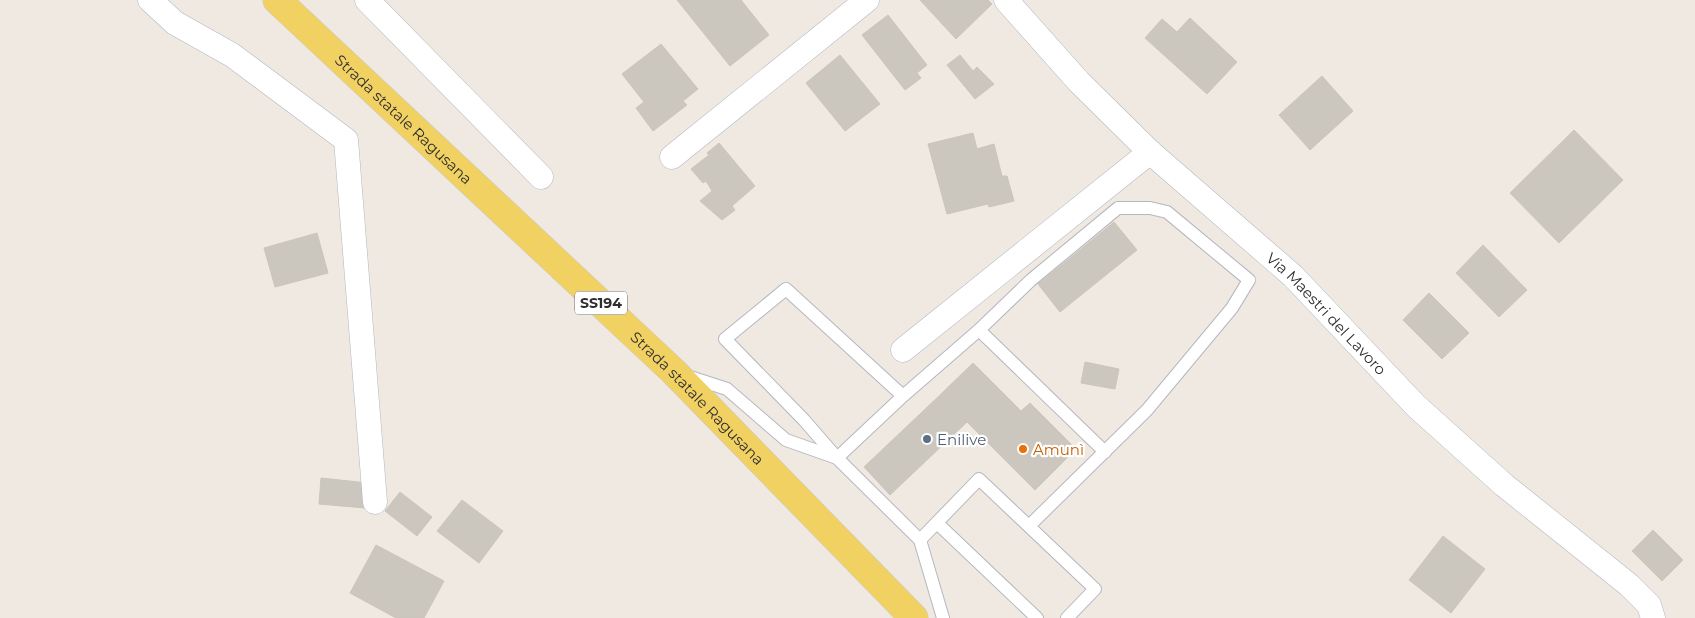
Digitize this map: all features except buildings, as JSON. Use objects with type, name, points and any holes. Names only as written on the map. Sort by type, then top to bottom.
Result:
[{"type":"main road","name":"Strada statale Ragusana","points":[[277,0],[674,372],[914,618]]},
{"type":"street","points":[[150,0],[175,23],[232,55],[346,140],[375,502]]},
{"type":"street","points":[[367,0],[542,177]]},
{"type":"street","points":[[672,158],[867,0]]},
{"type":"street","name":"Via Maestri del Lavoro","points":[[1006,0],[1079,82],[1150,152],[1293,276],[1416,406],[1504,485],[1629,585],[1649,605],[1653,618]]},
{"type":"street","points":[[903,350],[1150,152]]},
{"type":"lane","points":[[837,458],[903,396],[979,330],[1030,280],[1118,208],[1150,208],[1166,212],[1249,280],[1232,308],[1147,410],[1029,526]]},
{"type":"lane","points":[[903,396],[786,289],[725,339],[804,420],[837,458],[920,540],[943,618]]},
{"type":"lane","points":[[979,330],[1105,452]]},
{"type":"lane","points":[[674,372],[727,389],[786,440],[837,458]]},
{"type":"lane","points":[[920,540],[979,479],[1095,589],[1067,618]]},
{"type":"lane","points":[[937,523],[1037,618]]},
{"type":"place","name":"Enilive","points":[[927,439]]},
{"type":"place","name":"Amunì","points":[[1023,449]]}]
